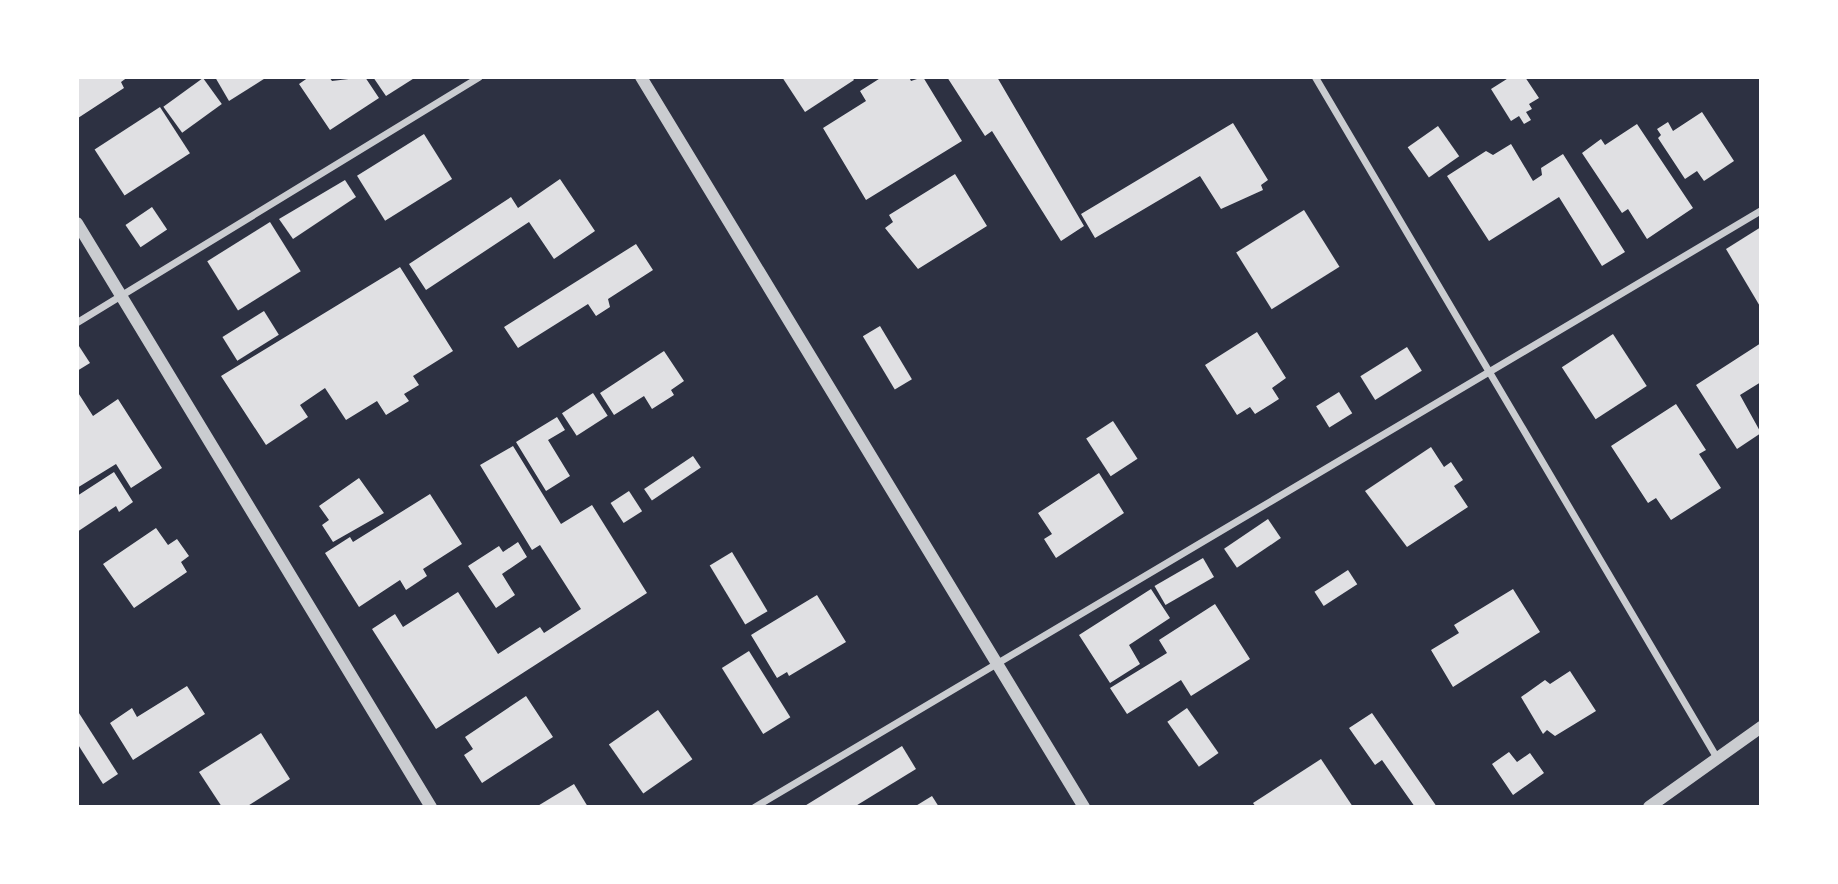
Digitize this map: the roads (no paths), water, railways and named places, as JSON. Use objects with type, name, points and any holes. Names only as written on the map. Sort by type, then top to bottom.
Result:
[{"type":"street","points":[[77,322],[478,77]]},
{"type":"street","points":[[641,77],[1084,807]]},
{"type":"street","points":[[1315,77],[1492,371],[1717,758]]},
{"type":"street","points":[[754,807],[1761,210]]},
{"type":"street","points":[[77,223],[431,807]]},
{"type":"street","points":[[1649,807],[1761,727]]}]
